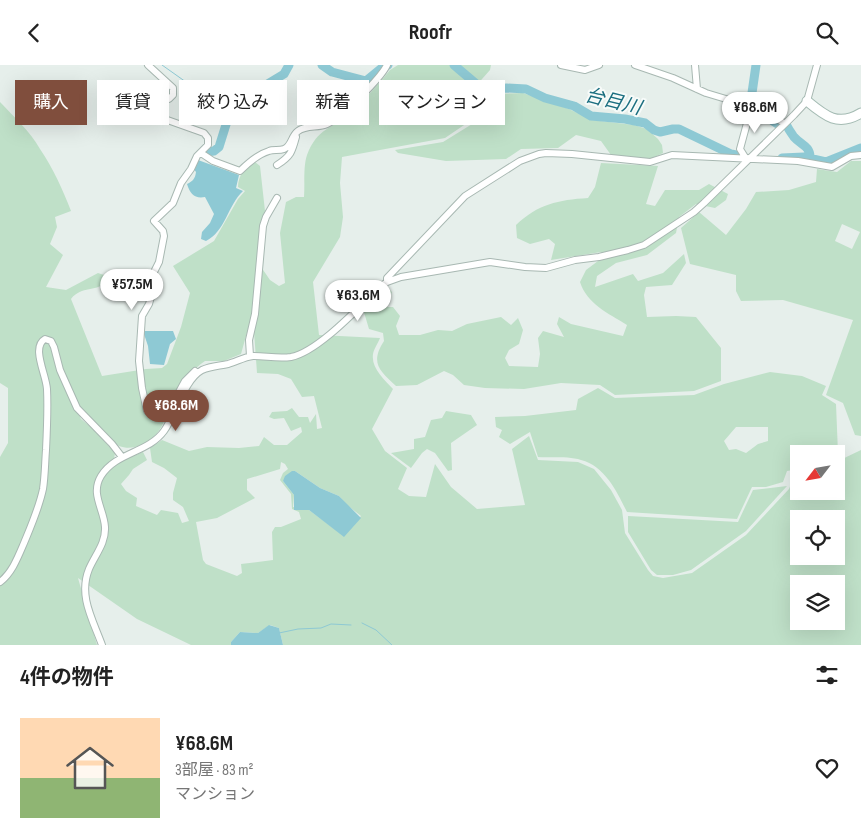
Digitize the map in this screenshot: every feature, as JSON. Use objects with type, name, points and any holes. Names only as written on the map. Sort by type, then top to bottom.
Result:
[{"type":"street","points":[[148,65],[173,88],[173,95],[169,99],[155,100],[154,111],[159,117],[207,135],[208,145],[197,156],[181,183],[173,203],[154,221],[163,231],[164,236],[159,262],[152,276],[151,297],[142,316],[139,361],[145,409],[150,413],[155,413],[168,407],[191,373],[197,369],[202,370]]},
{"type":"street","points":[[561,65],[585,70],[598,65]]},
{"type":"street","points":[[635,65],[673,78],[697,89],[746,105],[753,112],[769,113],[785,124]]},
{"type":"street","points":[[695,65],[697,89]]},
{"type":"street","points":[[102,645],[84,591],[89,569],[103,543],[105,535],[105,527],[97,497],[97,485],[105,471],[122,457],[146,447],[158,438],[166,429],[194,376],[211,366],[227,364],[250,356],[280,357],[299,354],[326,337],[387,282],[490,262],[546,268],[575,259],[599,257],[636,248],[694,212],[785,124],[807,101],[817,65]]},
{"type":"street","points":[[201,153],[213,161],[240,171],[248,163],[269,150],[286,148],[290,145],[296,132],[309,127],[327,124],[341,115],[366,92],[387,66]]},
{"type":"street","points":[[807,101],[820,112],[837,120],[853,118],[861,113]]},
{"type":"street","points":[[749,160],[740,149],[753,112]]},
{"type":"street","points":[[277,165],[288,158],[294,148],[298,134],[309,127]]},
{"type":"street","points":[[387,282],[387,278],[465,196],[520,161],[539,154],[572,154],[650,163],[672,155],[798,161],[832,167],[851,156],[861,155]]},
{"type":"street","points":[[250,356],[249,340],[255,314],[263,226],[277,198]]},
{"type":"street","points":[[0,582],[10,573],[19,556],[33,521],[43,488],[47,433],[47,389],[45,375],[38,354],[38,346],[41,341],[49,340],[54,347],[60,370],[80,412],[122,457]]},
{"type":"green space","points":[[398,65],[491,65],[490,70],[481,80],[382,80],[390,70]]},
{"type":"green space","points":[[379,83],[379,125],[464,125],[445,138],[342,157],[340,183],[343,217],[340,237],[313,282],[319,335],[380,338],[373,354],[374,364],[393,389],[372,429],[385,451],[407,468],[398,489],[409,496],[426,497],[435,464],[451,487],[477,509],[525,505],[512,449],[529,436],[538,460],[578,462],[594,469],[611,490],[622,510],[625,533],[648,570],[653,576],[663,578],[692,573],[746,535],[790,486],[790,500],[845,500],[845,458],[861,450],[861,645],[283,645],[279,628],[270,625],[258,633],[240,632],[231,642],[231,645],[191,645],[137,619],[78,578],[97,645],[0,645],[0,457],[8,443],[8,388],[0,383],[0,102],[15,117],[15,125],[23,125],[36,142],[53,171],[71,211],[55,217],[57,227],[50,244],[63,255],[46,287],[66,290],[98,273],[104,275],[107,281],[103,285],[80,292],[71,299],[102,376],[162,368],[167,364],[181,327],[190,293],[173,266],[214,241],[238,199],[245,191],[238,187],[241,175],[248,166],[255,162],[260,166],[265,211],[257,261],[270,280],[279,286],[285,283],[280,233],[286,202],[296,197],[304,197],[305,165],[311,146],[320,134],[334,125],[369,125],[369,94]],"holes":[[[253,311],[257,316],[254,332],[257,373],[278,374],[291,379],[302,397],[314,396],[322,428],[317,429],[316,414],[310,423],[308,417],[299,417],[292,408],[287,411],[272,412],[269,417],[274,419],[284,418],[291,431],[301,427],[302,432],[287,445],[274,445],[264,437],[259,446],[239,448],[207,447],[189,451],[162,440],[150,448],[152,462],[177,478],[173,500],[183,507],[189,521],[182,523],[178,513],[161,510],[157,515],[136,506],[137,498],[126,491],[121,484],[133,469],[147,460],[143,452],[105,468],[114,459],[115,453],[81,419],[75,405],[78,405],[119,446],[128,448],[141,445],[160,429],[179,387],[193,371],[205,361],[224,361],[241,354]],[[281,462],[288,469],[283,473],[280,480],[291,494],[292,509],[299,512],[301,519],[281,527],[275,527],[272,532],[273,560],[241,564],[242,573],[237,576],[206,564],[203,560],[196,522],[217,518],[255,498],[247,490],[247,479],[280,469]],[[295,471],[320,488],[339,496],[361,516],[344,536],[309,510],[293,507],[294,495],[283,481]]]},
{"type":"green space","points":[[523,93],[569,109],[592,120],[634,125],[647,129],[662,145],[663,153],[650,159],[611,155],[601,141],[576,135],[558,148],[521,149],[506,159],[446,161],[398,153],[395,150],[443,142],[471,125],[505,125],[505,94]]},
{"type":"green space","points":[[851,161],[861,161],[861,436],[855,435],[843,403],[826,395],[853,320],[783,300],[741,301],[736,291],[736,275],[690,264],[681,228],[699,212],[726,235],[746,209],[756,192],[789,190],[816,182],[817,169],[837,172]],"holes":[[[842,224],[860,232],[852,249],[835,241]]]},
{"type":"green space","points":[[601,163],[658,166],[646,204],[655,206],[665,190],[699,190],[709,184],[728,194],[726,200],[715,208],[696,204],[679,217],[676,233],[647,255],[616,263],[597,276],[595,287],[633,274],[638,281],[663,273],[684,254],[686,263],[672,285],[646,287],[644,295],[647,317],[696,317],[721,348],[721,381],[694,391],[615,395],[600,385],[561,383],[524,389],[485,388],[464,385],[453,375],[444,371],[417,385],[396,386],[378,366],[378,355],[384,341],[383,333],[369,329],[363,309],[387,287],[392,292],[386,307],[393,307],[400,316],[396,326],[399,335],[420,335],[438,330],[452,331],[467,324],[501,317],[511,325],[518,318],[523,330],[519,344],[509,350],[505,358],[509,366],[538,367],[540,354],[538,338],[543,331],[564,337],[557,324],[559,317],[571,324],[623,336],[627,325],[593,302],[583,290],[580,282],[586,270],[598,261],[601,252],[551,260],[555,244],[549,239],[530,244],[517,238],[516,225],[532,212],[549,204],[588,198],[595,187]]},
{"type":"green space","points":[[770,372],[802,376],[826,386],[822,395],[836,404],[838,445],[790,445],[790,470],[787,471],[783,482],[766,487],[752,487],[737,519],[627,512],[609,481],[597,468],[576,459],[538,457],[530,432],[510,444],[499,437],[502,430],[496,427],[495,417],[525,416],[576,410],[578,399],[598,388],[615,398],[694,395],[724,384]],"holes":[[[736,427],[768,427],[768,441],[758,444],[746,453],[736,449],[729,450],[724,441]]]},
{"type":"green space","points":[[446,411],[471,415],[477,425],[451,443],[452,470],[448,471],[435,453],[427,449],[411,468],[391,453],[414,449],[414,439],[425,437],[431,420],[442,418]]},
{"type":"green space","points":[[787,486],[746,531],[691,570],[673,575],[657,575],[651,570],[628,532],[628,516],[738,522],[753,490]]},
{"type":"water","points":[[198,160],[239,175],[236,188],[243,191],[218,231],[206,241],[201,239],[202,232],[210,223],[214,214],[205,197],[193,195],[187,184],[194,178],[196,172],[193,168]]},
{"type":"water","points":[[143,331],[173,331],[176,339],[170,344],[164,365],[150,364],[148,346]]},
{"type":"water","points":[[295,471],[320,488],[339,496],[361,518],[344,537],[309,510],[294,510],[294,495],[283,481],[285,476]]},
{"type":"water","points":[[269,625],[279,628],[283,645],[231,645],[231,642],[240,632],[258,633]]},
{"type":"waterway","points":[[162,65],[183,80]]},
{"type":"waterway","name":"台目川","points":[[206,152],[214,151],[219,147],[229,115],[256,91],[284,74],[289,65]]},
{"type":"waterway","name":"台目川","points":[[322,65],[332,72],[366,81],[388,65]]},
{"type":"waterway","name":"台目川","points":[[454,65],[481,88],[498,90],[506,88],[526,89],[545,98],[574,106],[591,116],[645,123],[660,132],[679,129],[731,154],[741,156]]},
{"type":"waterway","points":[[756,65],[752,93],[756,114],[770,119],[779,125]]},
{"type":"waterway","points":[[787,126],[794,137],[807,148],[810,157]]},
{"type":"waterway","name":"台目川","points":[[782,158],[804,157],[826,162],[861,148]]},
{"type":"waterway","points":[[362,623],[376,630],[392,645]]},
{"type":"waterway","points":[[279,633],[298,629],[321,628],[331,624],[351,625]]}]
